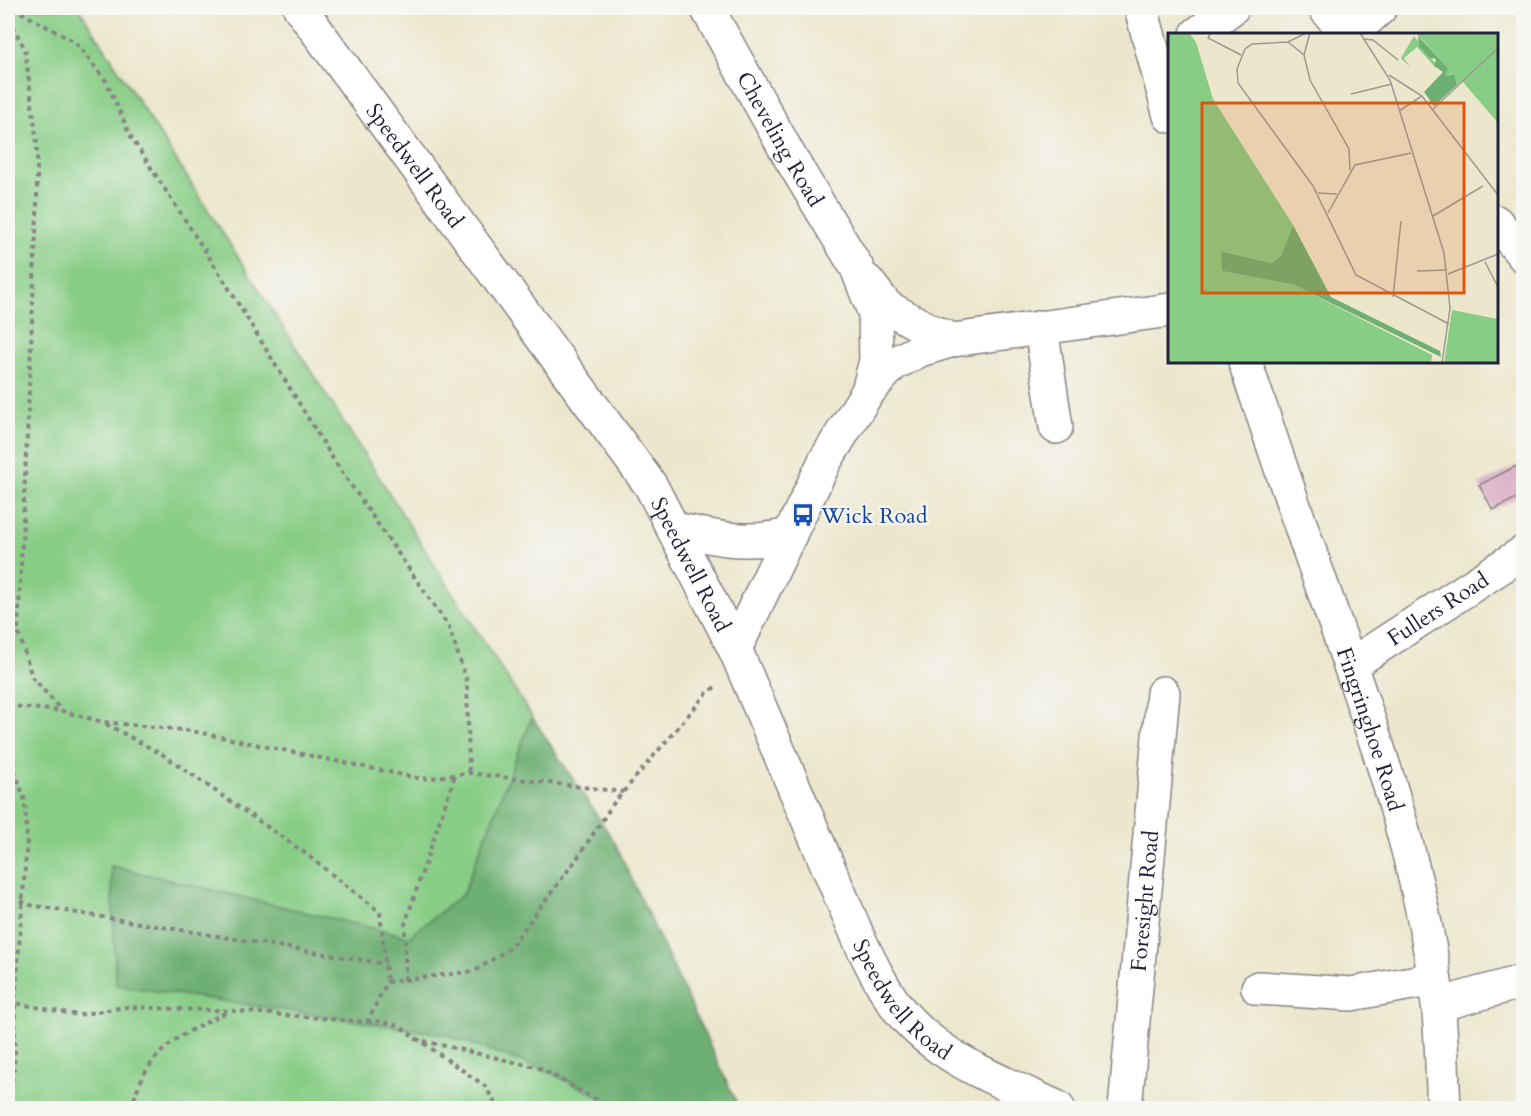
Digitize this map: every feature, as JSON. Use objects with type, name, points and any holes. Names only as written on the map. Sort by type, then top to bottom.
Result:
[{"type":"street","name":"Speedwell Road","points":[[300,8],[625,448],[675,528],[739,658],[859,939],[880,982],[900,1011],[928,1039],[958,1060],[1058,1108]]},
{"type":"street","name":"Cheveling Road","points":[[707,8],[791,159],[857,268],[887,307],[953,340]]},
{"type":"street","points":[[1141,8],[1161,46],[1168,100]]},
{"type":"street","points":[[1198,33],[1232,8]]},
{"type":"street","points":[[1325,8],[1348,33]]},
{"type":"street","points":[[1350,33],[1380,8]]},
{"type":"street","points":[[1498,223],[1524,256]]},
{"type":"street","name":"Cheveling Road","points":[[857,268],[875,314],[876,360],[867,393]]},
{"type":"street","points":[[739,658],[790,535],[825,461],[867,393],[892,365],[920,350],[953,340],[1168,310]]},
{"type":"street","points":[[1041,327],[1056,427]]},
{"type":"street","name":"Fingringhoe Road","points":[[1245,363],[1318,574],[1352,664],[1389,779],[1415,879],[1436,992],[1444,1108]]},
{"type":"street","points":[[675,528],[716,539],[758,542],[790,535]]},
{"type":"street","name":"Fullers Road","points":[[1352,664],[1524,552]]},
{"type":"street","name":"Foresight Road","points":[[1125,1108],[1163,693]]},
{"type":"street","points":[[1258,988],[1351,994],[1436,992],[1524,981]]},
{"type":"path","points":[[13,8],[75,42],[106,81],[131,137],[220,274],[335,462],[449,627],[467,682],[469,773]]},
{"type":"path","points":[[8,18],[25,49],[36,143],[36,214],[18,631],[32,676],[62,711]]},
{"type":"path","points":[[387,982],[475,971],[510,948],[623,792],[739,658]]},
{"type":"path","points":[[8,706],[62,711],[103,722],[192,731],[422,779],[469,773],[623,792]]},
{"type":"path","points":[[103,722],[165,756],[354,890],[380,912],[387,982],[367,1022]]},
{"type":"path","points":[[8,726],[15,771],[25,801],[27,841],[15,1003],[15,1056],[9,1108]]},
{"type":"path","points":[[405,980],[405,924],[455,775]]},
{"type":"path","points":[[21,901],[30,905],[386,964]]},
{"type":"path","points":[[15,1003],[78,1015],[126,1007],[381,1021],[399,1026],[485,1086],[498,1108]]},
{"type":"path","points":[[132,1108],[137,1084],[160,1051],[190,1029],[229,1011]]},
{"type":"path","points":[[415,1039],[540,1068],[611,1108]]},
{"type":"path","points":[[8,1058],[15,1056]]},
{"type":"green space","points":[[8,8],[79,8],[532,717],[463,894],[409,937],[111,866],[116,984],[444,1034],[540,1068],[625,1108],[8,1108]]},
{"type":"green space","points":[[532,717],[614,841],[739,1108],[625,1108],[540,1068],[444,1034],[116,985],[111,866],[409,937],[463,894]]},
{"type":"building","points":[[1524,462],[1524,494],[1493,510],[1479,485]]},
{"type":"place","name":"Wick Road","points":[[803,515]]}]
